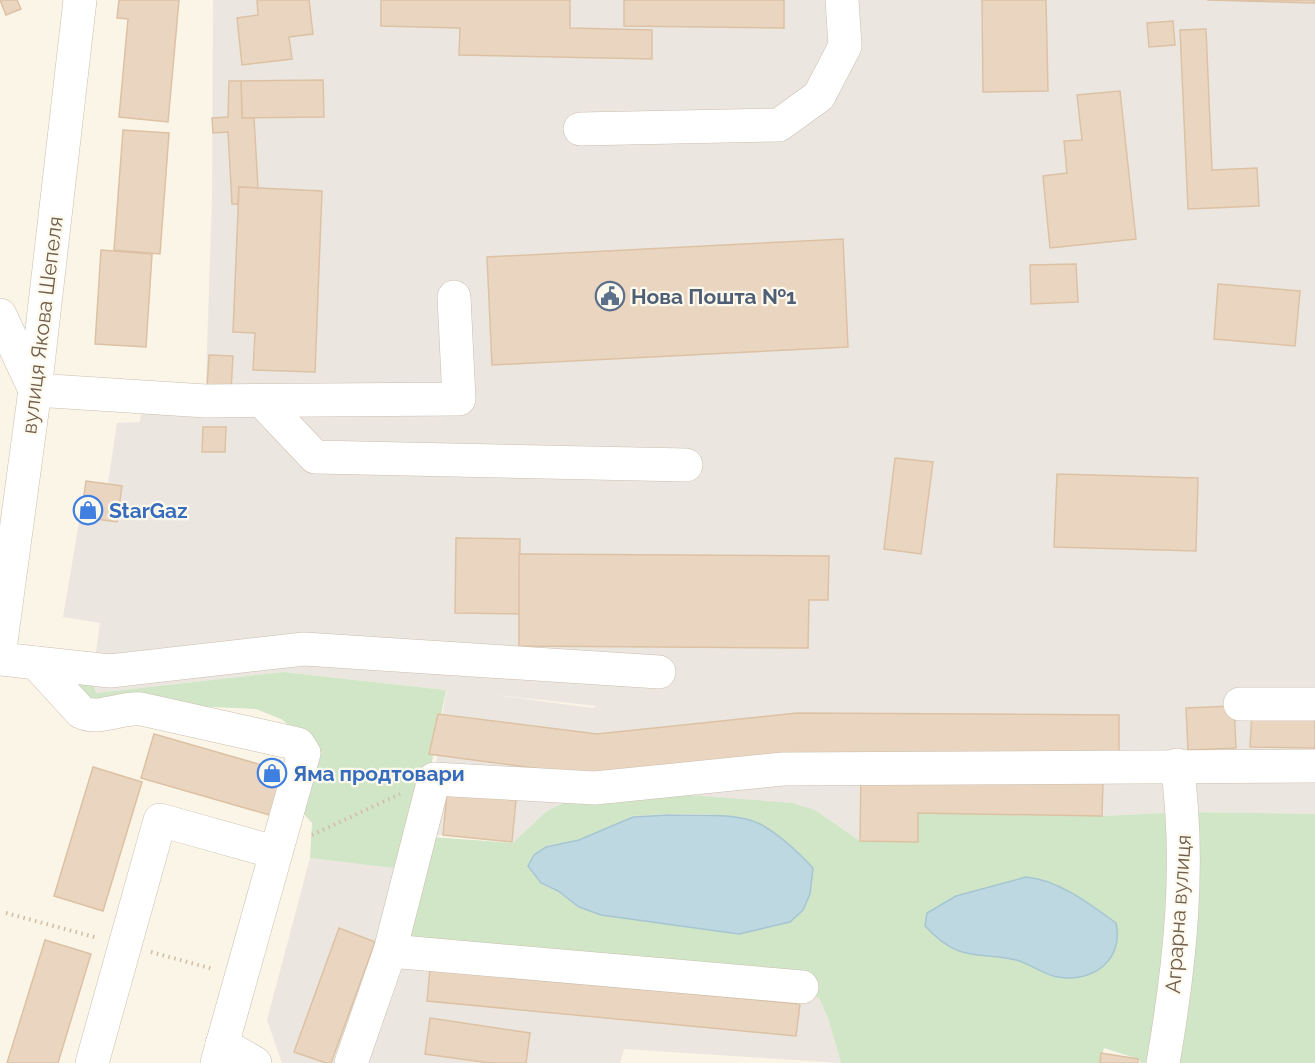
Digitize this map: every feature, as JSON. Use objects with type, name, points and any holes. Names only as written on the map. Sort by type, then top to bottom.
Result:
[{"type":"street","name":"вулиця Якова Шепеля","points":[[0,649],[35,390],[80,0]]},
{"type":"street","points":[[580,129],[779,125],[819,96],[845,46],[842,0]]},
{"type":"street","points":[[0,315],[35,390],[206,401],[459,399],[454,297]]},
{"type":"street","points":[[263,402],[315,457],[686,465]]},
{"type":"street","points":[[0,659],[110,671],[304,650],[659,672]]},
{"type":"street","points":[[36,663],[81,712],[87,715],[95,716],[121,709],[141,709],[298,744],[303,753],[219,1054],[255,1063]]},
{"type":"street","points":[[1240,704],[1315,704]]},
{"type":"street","points":[[351,1063],[390,951],[434,779],[595,788],[783,770],[1177,765],[1315,766]]},
{"type":"street","name":"Аграрна вулиця","points":[[1163,1063],[1180,936],[1184,812],[1177,765]]},
{"type":"street","points":[[92,1063],[160,820],[274,852]]},
{"type":"street","points":[[390,951],[802,987]]},
{"type":"path","points":[[274,852],[434,779]]},
{"type":"shaded area","points":[[213,0],[1315,0],[1315,814],[1183,812],[1102,816],[918,813],[918,842],[860,841],[815,810],[595,788],[534,854],[546,846],[580,840],[633,816],[668,814],[725,816],[759,823],[796,850],[813,868],[803,909],[791,922],[774,928],[740,934],[715,932],[601,915],[579,908],[558,892],[541,884],[528,866],[534,855],[512,842],[443,835],[419,836],[434,779],[446,690],[283,672],[96,693],[92,681],[100,623],[63,617],[86,481],[108,483],[117,423],[140,422],[141,412],[205,411],[212,198]],"holes":[[[496,695],[596,706],[592,708]]]},
{"type":"shaded area","points":[[310,858],[411,869],[802,987],[819,998],[828,1018],[841,1063],[624,1049],[620,1063],[282,1063],[267,1020]]},
{"type":"green space","points":[[283,672],[446,690],[414,854],[419,836],[513,843],[547,811],[595,788],[792,803],[815,810],[860,841],[917,842],[918,813],[1102,816],[1183,812],[1315,814],[1315,1063],[1141,1063],[1138,1059],[1104,1048],[1100,1063],[841,1063],[828,1018],[819,998],[802,987],[390,951],[411,870],[310,858],[312,823],[303,813],[296,731],[281,719],[256,709],[170,705],[97,707],[60,678],[92,681],[96,693]],"holes":[[[668,814],[740,818],[751,820],[767,828],[813,868],[803,909],[791,922],[740,934],[601,915],[579,908],[558,892],[541,884],[528,866],[534,855],[546,846],[580,840],[633,816]]]},
{"type":"water","points":[[715,815],[739,818],[760,824],[774,833],[813,868],[810,894],[803,910],[790,922],[739,934],[601,915],[579,907],[558,891],[541,883],[528,866],[534,855],[546,847],[579,840],[633,817]]},
{"type":"water","points":[[1026,877],[1062,888],[1116,923],[1115,947],[1104,966],[1083,976],[1071,978],[1053,976],[1016,960],[958,951],[937,938],[925,926],[927,913],[956,896]]},
{"type":"building","points":[[0,0],[17,0],[21,9],[6,15]]},
{"type":"building","points":[[119,0],[179,0],[168,122],[119,117],[128,19],[117,18]]},
{"type":"building","points":[[257,0],[309,0],[313,34],[289,37],[292,59],[242,65],[237,18],[258,15]]},
{"type":"building","points":[[381,0],[570,0],[570,28],[652,30],[652,59],[459,55],[460,28],[381,26]]},
{"type":"building","points":[[624,0],[784,0],[784,28],[624,26]]},
{"type":"building","points":[[982,0],[1046,0],[1048,91],[983,92]]},
{"type":"building","points":[[1207,0],[1315,0],[1315,3]]},
{"type":"building","points":[[1173,21],[1175,45],[1149,47],[1147,23]]},
{"type":"building","points":[[1206,29],[1212,170],[1257,168],[1259,206],[1188,209],[1180,30]]},
{"type":"building","points":[[323,80],[324,117],[242,118],[241,81]]},
{"type":"building","points":[[229,81],[241,81],[242,118],[254,118],[258,188],[239,187],[238,204],[232,204],[228,132],[213,133],[212,118],[228,117]]},
{"type":"building","points":[[1120,91],[1136,239],[1050,248],[1043,176],[1067,173],[1064,141],[1082,140],[1077,95]]},
{"type":"building","points":[[123,130],[169,133],[160,254],[114,250]]},
{"type":"building","points":[[239,187],[322,191],[315,372],[253,370],[255,333],[233,332]]},
{"type":"building","points":[[843,239],[848,347],[492,365],[487,257]]},
{"type":"building","points":[[101,250],[152,254],[146,347],[95,344]]},
{"type":"building","points":[[1076,264],[1078,302],[1031,304],[1030,265]]},
{"type":"building","points":[[1218,284],[1300,291],[1295,346],[1214,339]]},
{"type":"building","points":[[209,355],[233,356],[231,390],[207,389]]},
{"type":"building","points":[[203,427],[226,427],[225,452],[202,452]]},
{"type":"building","points":[[895,458],[933,462],[921,554],[884,549]]},
{"type":"building","points":[[1057,474],[1198,478],[1196,551],[1054,547]]},
{"type":"building","points":[[86,481],[122,486],[117,522],[81,517]]},
{"type":"building","points":[[456,538],[520,539],[519,614],[455,613]]},
{"type":"building","points":[[519,554],[829,556],[828,600],[809,600],[808,648],[519,646]]},
{"type":"building","points":[[1234,706],[1236,748],[1188,750],[1186,708]]},
{"type":"building","points":[[1252,712],[1315,713],[1315,748],[1250,747]]},
{"type":"building","points":[[797,713],[1119,715],[1119,755],[593,776],[429,754],[438,714],[597,734]]},
{"type":"building","points":[[154,734],[286,772],[273,816],[141,778]]},
{"type":"building","points":[[93,767],[142,782],[103,911],[54,896]]},
{"type":"building","points":[[861,776],[1103,781],[1102,816],[918,813],[918,842],[860,841]]},
{"type":"building","points":[[447,793],[516,800],[512,842],[443,835]]},
{"type":"building","points":[[339,928],[375,942],[331,1063],[326,1063],[294,1052]]},
{"type":"building","points":[[45,940],[91,954],[58,1063],[7,1063]]},
{"type":"building","points":[[430,969],[800,1004],[796,1036],[427,1001]]},
{"type":"building","points":[[430,1018],[530,1033],[526,1063],[490,1063],[425,1054]]},
{"type":"building","points":[[1101,1053],[1138,1059],[1138,1063],[1100,1063]]},
{"type":"place","name":"Нова Пошта №1","points":[[610,296]]},
{"type":"place","name":"StarGaz","points":[[88,510]]},
{"type":"place","name":"Яма продтовари","points":[[272,773]]}]
